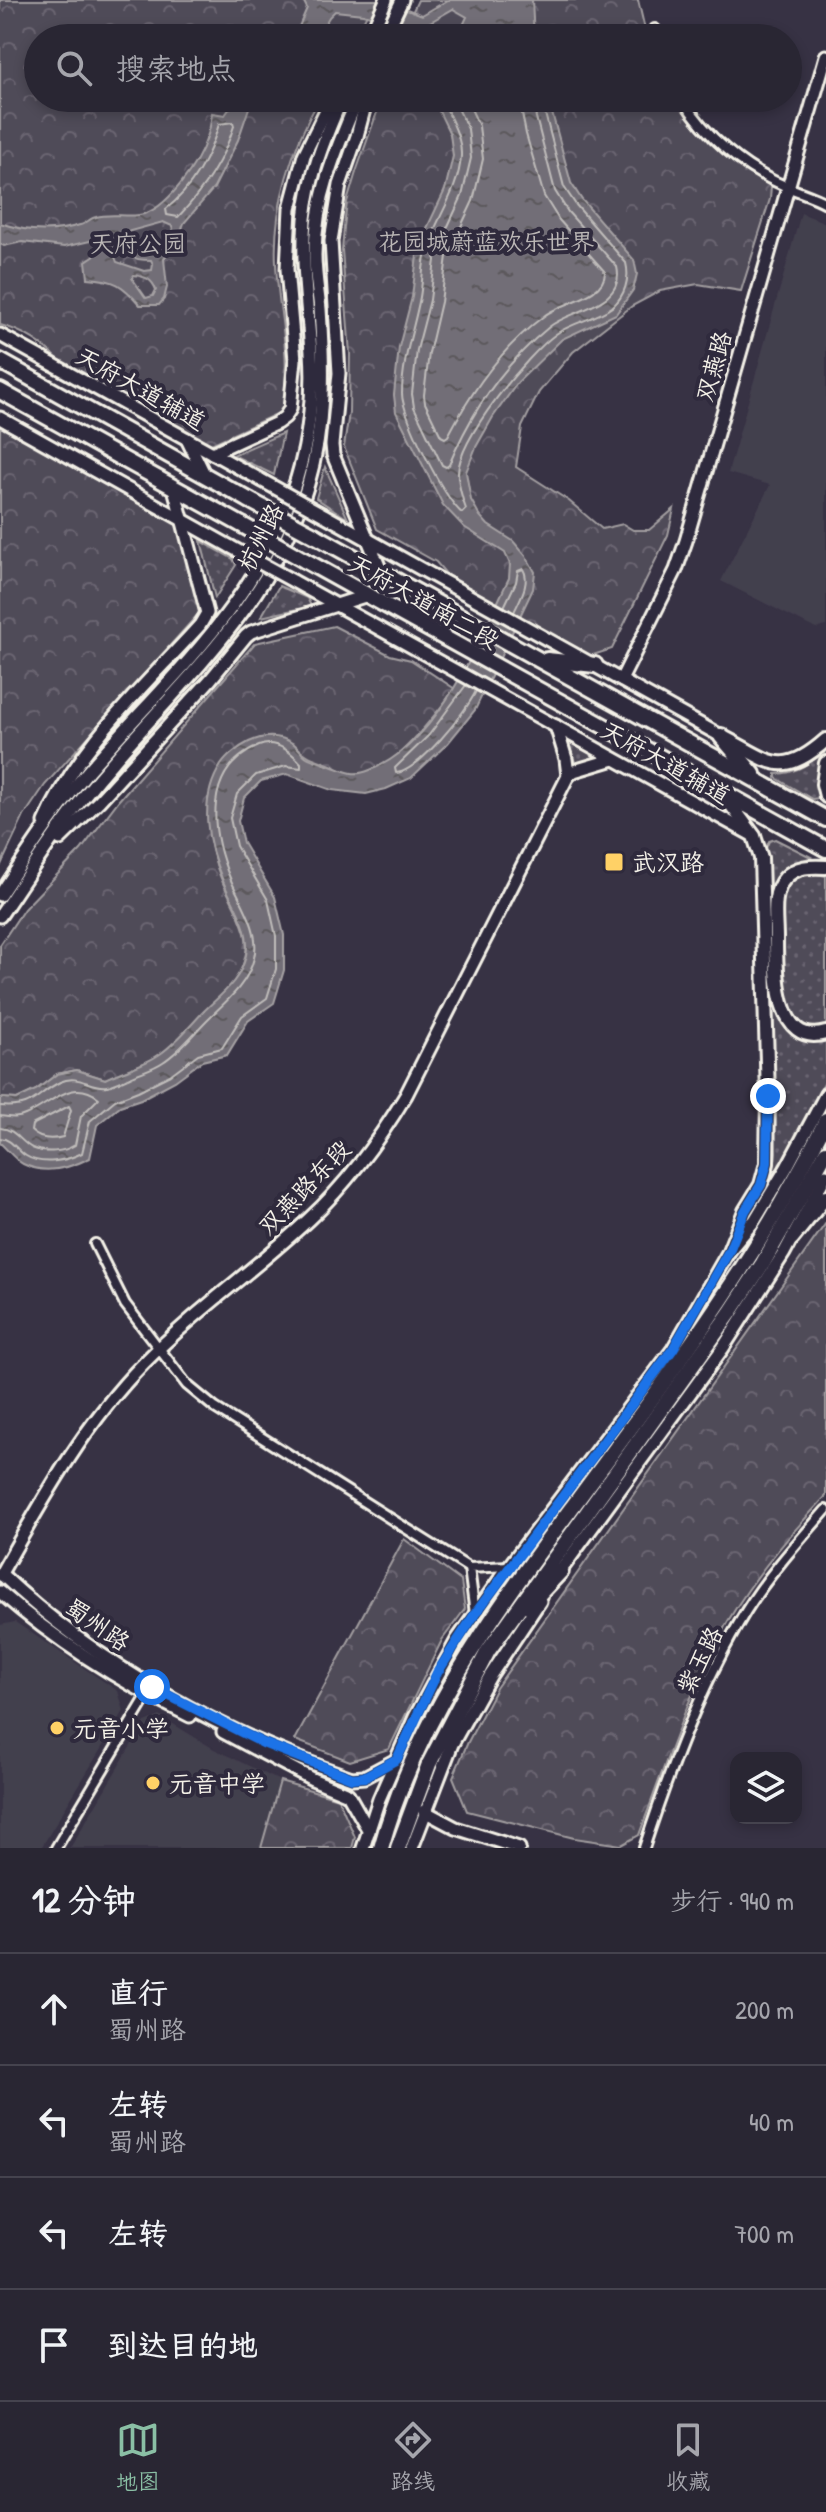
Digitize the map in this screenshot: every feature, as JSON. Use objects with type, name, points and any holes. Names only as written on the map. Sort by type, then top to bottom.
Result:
[{"type":"highway","name":"天府大道南二段","points":[[0,361],[826,819]]},
{"type":"highway","name":"天府大道南二段","points":[[0,391],[826,849]]},
{"type":"highway","points":[[538,659],[595,665]]},
{"type":"highway","points":[[721,736],[762,783]]},
{"type":"highway","points":[[381,1848],[436,1711],[467,1656],[751,1255],[826,1120]]},
{"type":"highway","points":[[398,1848],[429,1764],[488,1651],[730,1313],[763,1263],[826,1152]]},
{"type":"highway","points":[[488,1651],[561,1571]]},
{"type":"main road","points":[[375,24],[386,0]]},
{"type":"main road","points":[[390,24],[400,3]]},
{"type":"main road","name":"双燕路","points":[[621,680],[676,570],[686,541],[826,56]]},
{"type":"main road","points":[[212,453],[277,423],[290,409],[295,360],[287,269],[290,208],[304,155],[325,112]]},
{"type":"main road","name":"杭州路","points":[[0,895],[86,774],[217,629],[253,577],[281,523],[298,476],[310,398],[311,355],[304,278],[305,218],[311,180],[336,112]]},
{"type":"main road","name":"杭州路","points":[[0,916],[100,776],[168,703],[236,622],[287,540],[316,453],[321,415],[323,356],[315,255],[321,197],[332,158],[352,112]]},
{"type":"main road","points":[[363,112],[335,209],[331,255],[339,373],[332,445],[333,455],[381,571]]},
{"type":"main road","name":"天府大道辅道","points":[[0,335],[721,736]]},
{"type":"main road","points":[[0,418],[338,605]]},
{"type":"main road","points":[[187,439],[205,476]]},
{"type":"main road","points":[[37,840],[55,797],[77,763],[205,618],[207,607],[174,488]]},
{"type":"main road","points":[[39,859],[99,801],[246,636],[368,595]]},
{"type":"main road","name":"天府大道辅道","points":[[338,605],[754,836]]},
{"type":"main road","points":[[556,726],[568,776]]},
{"type":"main road","points":[[721,736],[775,763],[787,765],[801,759],[826,740]]},
{"type":"main road","points":[[568,776],[574,771],[614,759]]},
{"type":"main road","points":[[826,763],[823,784],[826,796]]},
{"type":"main road","name":"双燕路东段","points":[[0,1574],[82,1439],[120,1389],[158,1350],[310,1219],[362,1162],[386,1129],[568,776]]},
{"type":"main road","points":[[363,1848],[379,1799],[437,1673],[509,1566],[673,1349],[729,1251],[745,1211],[761,1185],[767,1163],[768,1096],[762,874],[759,847],[754,836],[721,791]]},
{"type":"main road","points":[[826,867],[809,866],[787,876],[777,892],[775,905],[776,968],[785,1012],[799,1030],[808,1034],[826,1033]]},
{"type":"main road","points":[[729,1251],[755,1220],[826,1094]]},
{"type":"main road","points":[[412,1848],[452,1744],[499,1662],[723,1348],[792,1239],[826,1175]]},
{"type":"main road","points":[[792,1239],[826,1197]]},
{"type":"main road","name":"蜀州路","points":[[0,1574],[35,1607],[150,1690],[263,1743],[352,1778],[364,1777],[397,1759]]},
{"type":"main road","name":"蜀州路","points":[[0,1592],[67,1646],[312,1779],[348,1794],[369,1831]]},
{"type":"main road","points":[[424,1811],[456,1828],[519,1848]]},
{"type":"street","points":[[692,112],[730,153],[787,187],[826,203]]},
{"type":"street","points":[[95,1244],[125,1304],[158,1350],[187,1385],[215,1408],[469,1568],[509,1566]]},
{"type":"street","name":"紫玉路","points":[[644,1848],[677,1755],[724,1650],[759,1592],[826,1510]]},
{"type":"street","points":[[469,1568],[475,1614]]},
{"type":"street","points":[[56,1848],[150,1690]]},
{"type":"shaded area","points":[[801,213],[826,223],[826,626],[816,629],[721,581],[770,485],[728,473]]},
{"type":"shaded area","name":"元音小学","points":[[15,1622],[118,1691],[124,1711],[41,1848],[0,1848],[0,1625]]},
{"type":"shaded area","name":"元音中学","points":[[160,1716],[214,1749],[280,1781],[261,1848],[70,1848],[145,1722]]},
{"type":"green space","name":"天府公园","points":[[0,0],[374,0],[362,24],[24,24],[24,112],[313,112],[286,178],[278,220],[277,274],[286,365],[283,411],[209,445],[64,365],[27,335],[0,325]]},
{"type":"green space","points":[[418,0],[638,0],[644,24],[407,24]]},
{"type":"green space","name":"花园城蔚蓝欢乐世界","points":[[377,112],[684,112],[694,126],[730,158],[771,186],[770,199],[741,291],[698,284],[660,291],[632,306],[573,352],[539,392],[522,427],[516,467],[569,501],[602,529],[623,524],[633,530],[649,530],[674,509],[668,535],[612,649],[590,656],[453,582],[436,562],[377,529],[344,447],[349,413],[350,354],[342,250],[347,202]]},
{"type":"green space","points":[[0,425],[177,523],[200,612],[45,785],[24,816],[0,867]]},
{"type":"green space","points":[[283,433],[274,475],[233,455]]},
{"type":"green space","points":[[325,467],[348,519],[316,498]]},
{"type":"green space","points":[[201,541],[233,559],[236,565],[215,598]]},
{"type":"green space","points":[[279,586],[307,598],[311,606],[261,617]]},
{"type":"green space","points":[[334,626],[390,655],[411,660],[455,689],[409,744],[379,768],[348,773],[311,757],[294,744],[208,798],[209,831],[215,862],[245,933],[245,958],[234,982],[186,1033],[150,1060],[105,1079],[77,1070],[57,1074],[36,1090],[17,1099],[0,1098],[0,945],[24,909],[81,850],[119,800],[255,643]]},
{"type":"green space","points":[[567,740],[601,759],[580,765],[575,762]]},
{"type":"green space","points":[[826,749],[817,776],[819,798],[812,799],[776,778],[776,774],[803,766]]},
{"type":"green space","points":[[775,839],[811,857],[787,869],[771,891],[776,1012],[796,1035],[809,1039],[826,1038],[826,1080],[773,1181],[776,1152],[766,848],[769,841]]},
{"type":"green space","points":[[809,872],[826,876],[826,1026],[810,1028],[799,1023],[786,1002],[779,913],[785,886]]},
{"type":"green space","points":[[826,1223],[826,1496],[750,1587],[714,1646],[690,1699],[639,1835],[621,1845],[574,1838],[467,1811],[453,1777],[496,1688]]},
{"type":"green space","points":[[404,1539],[461,1581],[465,1609],[442,1640],[389,1749],[350,1761],[295,1740]]},
{"type":"green space","points":[[280,1781],[338,1798],[355,1837],[352,1848],[261,1848]]},
{"type":"water","points":[[303,0],[384,0],[422,15],[448,0],[532,0],[533,24],[464,24],[467,17],[453,9],[427,24],[400,24],[363,14],[335,11],[325,24],[300,24],[307,8]]},
{"type":"water","points":[[227,112],[248,112],[238,140],[214,188],[184,223],[164,259],[167,287],[159,305],[140,305],[117,284],[88,278],[86,261],[105,248],[107,242],[103,238],[64,247],[22,242],[0,244],[0,223],[30,230],[50,230],[70,228],[101,216],[150,212],[171,195],[189,172],[207,137],[212,113],[225,115]],"holes":[[[163,222],[172,226],[172,237],[147,252],[119,242],[123,233]],[[117,249],[135,258],[151,260],[152,270],[144,271],[117,262],[113,252]],[[134,275],[150,281],[156,290],[153,296],[146,298],[132,278]]]},
{"type":"water","points":[[439,112],[552,112],[571,183],[634,260],[637,274],[633,290],[616,314],[562,339],[518,382],[493,417],[466,472],[471,500],[480,516],[513,541],[526,556],[535,572],[533,589],[475,710],[448,743],[411,778],[366,794],[332,790],[287,774],[261,781],[244,798],[238,821],[243,843],[275,897],[284,935],[284,970],[274,1003],[248,1021],[227,1055],[202,1061],[175,1081],[120,1106],[97,1125],[90,1158],[57,1169],[31,1167],[20,1162],[0,1143],[0,1098],[17,1099],[36,1090],[57,1074],[77,1070],[105,1079],[147,1061],[177,1039],[240,972],[246,955],[246,936],[217,867],[207,823],[209,793],[224,762],[249,742],[272,737],[283,738],[310,758],[352,773],[368,771],[395,757],[417,738],[454,688],[509,578],[510,564],[505,553],[464,527],[443,505],[396,412],[394,395],[399,347],[412,297],[418,247],[445,190],[453,156],[450,134]]},
{"type":"place","name":"武汉路","points":[[614,862]]},
{"type":"place","name":"元音小学","points":[[57,1728]]},
{"type":"place","name":"元音中学","points":[[153,1783]]},
{"type":"route","points":[[152,1687],[263,1743],[352,1778],[364,1777],[397,1759],[437,1673],[457,1640],[673,1349],[729,1251],[745,1211],[761,1185],[767,1163],[768,1096]]}]
